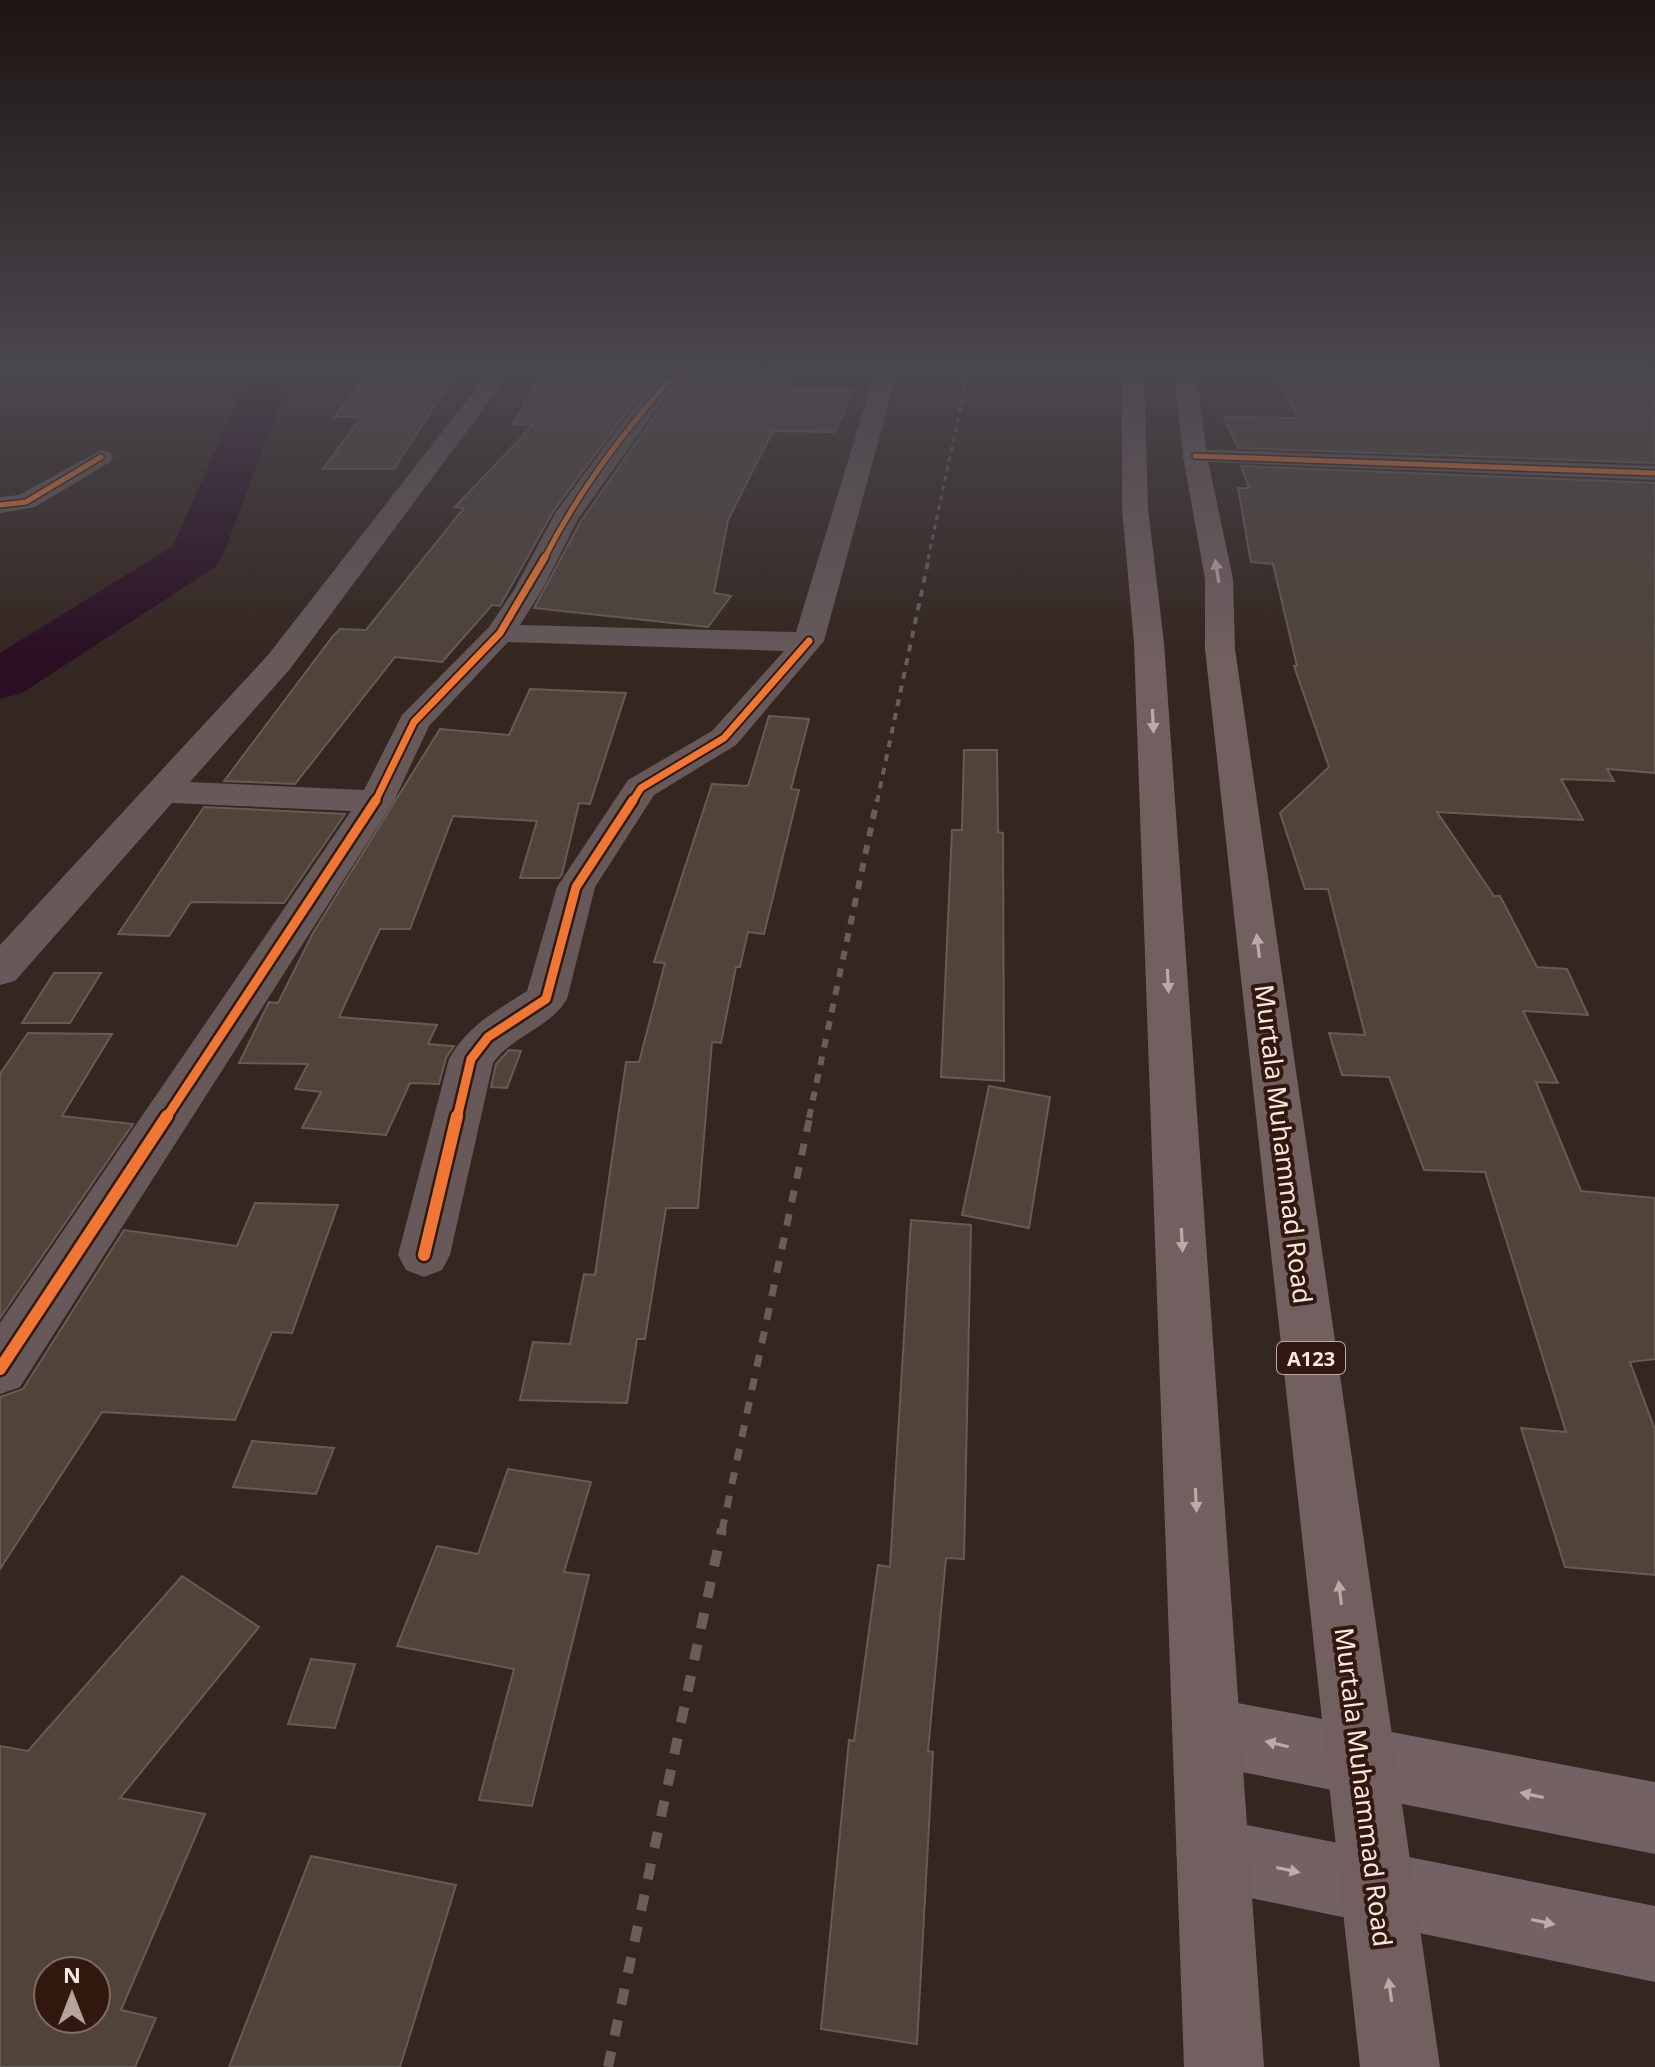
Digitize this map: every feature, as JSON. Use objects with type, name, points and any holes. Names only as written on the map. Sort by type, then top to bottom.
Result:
[{"type":"highway","points":[[1133,468],[1139,580],[1149,643],[1224,2067]]},
{"type":"highway","points":[[1174,468],[1185,544]]},
{"type":"highway","name":"Murtala Muhammad Road","points":[[1197,468],[1219,579],[1220,649],[1400,2067]]},
{"type":"highway","points":[[1149,643],[1163,610],[1165,566]]},
{"type":"highway","name":"Murtala Muhammad Road","points":[[1189,584],[1199,612],[1220,649]]},
{"type":"main road","points":[[1206,1731],[1655,1818]]},
{"type":"main road","points":[[1212,1854],[1655,1944]]},
{"type":"street","points":[[0,505],[26,502],[82,468]]},
{"type":"street","points":[[0,971],[279,662],[426,468]]},
{"type":"street","points":[[0,1369],[376,801],[414,722],[500,633],[528,590],[565,518],[601,468]]},
{"type":"street","points":[[424,1255],[471,1059],[488,1037],[546,999],[576,887],[641,788],[724,738],[809,641],[858,468]]},
{"type":"street","points":[[1532,468],[1655,473]]},
{"type":"street","points":[[500,633],[748,642],[809,641]]},
{"type":"street","points":[[162,792],[376,801]]},
{"type":"building","points":[[492,468],[585,468],[554,510],[500,606],[492,605],[442,662],[395,657],[295,784],[224,781],[333,636],[340,629],[366,630],[464,508],[455,507]]},
{"type":"building","points":[[618,468],[754,468],[728,520],[714,593],[731,596],[708,627],[534,608],[581,521]]},
{"type":"building","points":[[1242,468],[1655,483],[1655,773],[1607,769],[1614,781],[1561,779],[1583,820],[1437,812],[1494,896],[1500,896],[1537,967],[1567,969],[1588,1015],[1523,1011],[1558,1083],[1536,1082],[1581,1191],[1655,1198],[1655,1359],[1630,1362],[1655,1430],[1655,1575],[1565,1567],[1521,1428],[1566,1432],[1485,1172],[1424,1170],[1389,1077],[1342,1075],[1329,1033],[1365,1035],[1328,889],[1305,889],[1280,813],[1329,767],[1294,666],[1297,666],[1273,564],[1251,562],[1238,488],[1249,488]]},
{"type":"building","points":[[530,689],[626,693],[590,804],[579,803],[562,874],[559,878],[520,878],[537,821],[453,816],[410,929],[380,929],[339,1017],[437,1025],[428,1044],[454,1046],[446,1058],[439,1084],[410,1083],[386,1135],[302,1128],[321,1092],[295,1089],[308,1064],[239,1063],[269,1002],[278,1003],[313,933],[440,729],[509,735]]},
{"type":"building","points":[[769,716],[809,719],[791,789],[799,790],[764,934],[748,932],[740,967],[736,967],[721,1043],[712,1042],[698,1208],[666,1208],[645,1339],[637,1339],[627,1403],[520,1400],[533,1342],[570,1344],[584,1274],[595,1275],[626,1062],[639,1062],[665,963],[654,962],[712,784],[748,786]]},
{"type":"building","points":[[964,750],[997,750],[998,832],[1003,833],[1004,1081],[941,1077],[952,830],[962,830]]},
{"type":"building","points":[[204,807],[345,814],[284,903],[191,902],[169,936],[118,934]]},
{"type":"building","points":[[54,973],[101,973],[70,1023],[22,1023]]},
{"type":"building","points":[[28,1033],[112,1034],[62,1116],[133,1124],[0,1318],[0,1074]]},
{"type":"building","points":[[509,1050],[521,1051],[507,1088],[491,1087],[496,1064]]},
{"type":"building","points":[[989,1086],[1050,1097],[1029,1228],[962,1215]]},
{"type":"building","points":[[255,1203],[338,1205],[292,1333],[272,1332],[235,1420],[102,1412],[0,1569],[0,1397],[23,1389],[124,1230],[237,1246]]},
{"type":"building","points":[[911,1220],[971,1225],[964,1559],[946,1558],[928,1751],[933,1752],[917,2044],[821,2029],[849,1740],[854,1741],[878,1565],[890,1567]]},
{"type":"building","points":[[252,1441],[334,1448],[316,1494],[233,1487]]},
{"type":"building","points":[[508,1469],[591,1482],[564,1572],[589,1575],[532,1806],[479,1800],[514,1669],[397,1646],[437,1546],[478,1554]]},
{"type":"building","points":[[182,1576],[259,1627],[120,1798],[205,1814],[121,2010],[156,2018],[135,2067],[0,2067],[0,1746],[28,1751]]},
{"type":"building","points":[[311,1659],[355,1664],[335,1728],[288,1724]]},
{"type":"building","points":[[311,1856],[456,1885],[400,2067],[229,2067]]},
{"type":"waterway","points":[[0,680],[196,555],[231,468]]},
{"type":"railway","points":[[928,559],[947,468]]},
{"type":"railway","points":[[877,802],[929,557]]},
{"type":"railway","points":[[809,1118],[877,800]]},
{"type":"railway","points":[[722,1531],[810,1116]]},
{"type":"railway","points":[[608,2067],[722,1529]]},
{"type":"cycle path","points":[[0,505],[26,502],[82,468]]},
{"type":"cycle path","points":[[0,1369],[376,801],[414,722],[500,633],[528,590],[565,518],[601,468]]},
{"type":"cycle path","points":[[1532,468],[1655,473]]},
{"type":"cycle path","points":[[424,1255],[471,1059],[488,1037],[546,999],[576,887],[641,788],[724,738],[809,641]]}]
